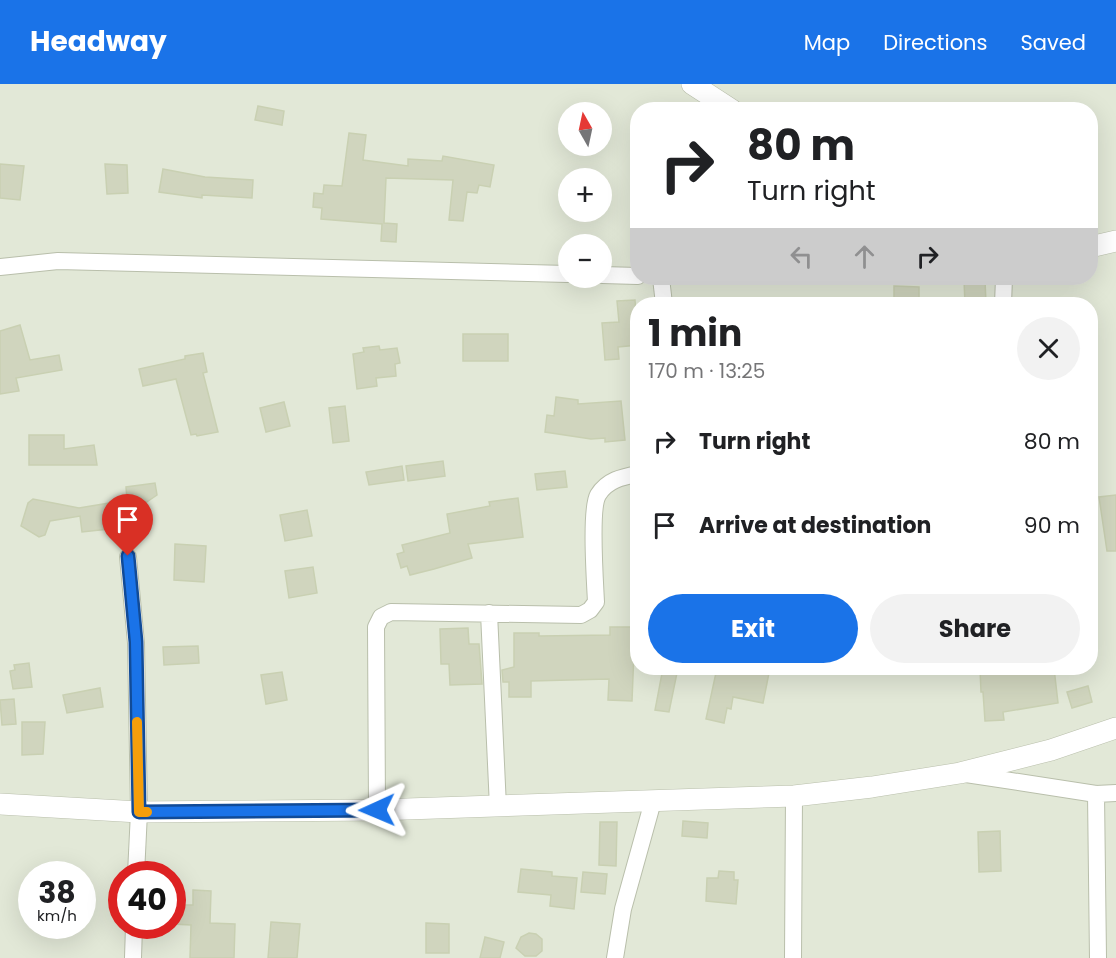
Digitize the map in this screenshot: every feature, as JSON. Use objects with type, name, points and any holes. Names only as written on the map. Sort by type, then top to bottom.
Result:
[{"type":"street","points":[[692,84],[720,102]]},
{"type":"street","points":[[1098,245],[1116,241]]},
{"type":"street","points":[[0,267],[58,261],[558,274]]},
{"type":"street","points":[[612,275],[630,276]]},
{"type":"street","points":[[377,810],[376,627],[381,618],[391,612],[581,615],[591,610],[596,602],[594,504],[602,489],[609,483],[617,478],[630,476]]},
{"type":"street","points":[[128,556],[136,642],[139,812],[137,861]]},
{"type":"street","points":[[489,614],[498,807]]},
{"type":"street","points":[[0,804],[139,812],[377,810],[794,796],[960,773],[1060,748],[1116,728]]},
{"type":"street","points":[[960,773],[1096,794],[1116,793]]},
{"type":"street","points":[[1096,794],[1098,958]]},
{"type":"street","points":[[793,958],[794,796]]},
{"type":"street","points":[[615,958],[623,909],[653,801]]},
{"type":"street","points":[[133,958],[134,939]]},
{"type":"shaded area","points":[[0,84],[1116,84],[1116,958],[0,958]]},
{"type":"building","points":[[258,106],[284,111],[282,125],[255,120]]},
{"type":"building","points":[[349,133],[366,135],[363,160],[408,166],[408,159],[442,161],[443,156],[494,165],[490,187],[479,185],[477,193],[467,192],[463,221],[449,220],[453,180],[386,178],[384,223],[397,224],[396,242],[381,241],[382,224],[321,219],[322,208],[313,207],[314,193],[323,194],[324,185],[342,186]]},
{"type":"building","points":[[0,164],[24,166],[20,200],[0,198]]},
{"type":"building","points":[[105,164],[127,165],[128,193],[107,194]]},
{"type":"building","points":[[163,169],[205,177],[253,180],[252,198],[202,195],[202,198],[159,192]]},
{"type":"building","points":[[964,285],[985,285],[986,297],[965,297]]},
{"type":"building","points":[[894,286],[919,287],[919,297],[894,297]]},
{"type":"building","points":[[630,300],[630,346],[618,347],[619,359],[605,360],[602,323],[619,322],[617,301]]},
{"type":"building","points":[[20,325],[30,360],[59,355],[62,370],[16,378],[19,391],[0,394],[0,331]]},
{"type":"building","points":[[463,334],[508,334],[508,361],[463,361]]},
{"type":"building","points":[[379,346],[380,350],[397,348],[400,363],[395,364],[396,376],[376,378],[377,386],[357,389],[353,354],[364,352],[363,348]]},
{"type":"building","points":[[203,353],[207,372],[203,373],[218,432],[197,436],[196,434],[191,435],[176,379],[143,386],[139,369]]},
{"type":"building","points":[[556,397],[578,400],[578,404],[621,401],[625,440],[605,442],[605,438],[591,439],[545,432],[547,415],[554,416]]},
{"type":"building","points":[[284,402],[290,426],[266,432],[260,408]]},
{"type":"building","points":[[345,406],[349,441],[333,443],[329,408]]},
{"type":"building","points":[[29,435],[64,435],[64,449],[94,445],[97,465],[29,465]]},
{"type":"building","points":[[443,461],[445,476],[408,481],[406,466]]},
{"type":"building","points":[[402,466],[404,480],[369,485],[366,472]]},
{"type":"building","points":[[565,471],[567,487],[537,490],[535,474]]},
{"type":"building","points":[[155,483],[157,495],[141,506],[143,518],[108,522],[109,529],[82,532],[80,516],[50,521],[45,535],[39,537],[21,526],[28,503],[33,499],[79,508],[127,500],[126,487]]},
{"type":"building","points":[[1116,495],[1116,551],[1107,551],[1099,497]]},
{"type":"building","points":[[518,498],[523,537],[468,544],[472,558],[434,569],[410,575],[407,566],[401,568],[397,554],[404,552],[402,545],[450,533],[447,514],[490,506],[489,502]]},
{"type":"building","points":[[307,510],[312,536],[285,541],[280,515]]},
{"type":"building","points":[[175,544],[206,546],[204,582],[174,580]]},
{"type":"building","points":[[313,567],[317,593],[289,598],[285,571]]},
{"type":"building","points":[[610,627],[630,627],[632,701],[608,700],[609,679],[531,681],[531,697],[509,697],[509,682],[503,682],[502,670],[514,667],[514,633],[539,633],[539,636],[610,635]]},
{"type":"building","points":[[468,628],[469,644],[479,644],[482,684],[450,685],[449,664],[441,664],[440,629]]},
{"type":"building","points":[[198,646],[199,663],[164,665],[163,647]]},
{"type":"building","points":[[29,663],[32,687],[13,689],[10,671],[15,670],[14,665]]},
{"type":"building","points":[[282,672],[287,700],[266,704],[261,675]]},
{"type":"building","points":[[662,675],[677,675],[669,712],[655,710]]},
{"type":"building","points":[[715,675],[769,675],[763,703],[733,697],[731,709],[727,708],[724,723],[706,719]]},
{"type":"building","points":[[980,675],[1055,675],[1058,703],[1003,712],[1004,720],[985,721],[983,692],[981,692]]},
{"type":"building","points":[[1088,686],[1092,702],[1072,708],[1067,692]]},
{"type":"building","points":[[100,688],[103,707],[67,713],[63,695]]},
{"type":"building","points":[[14,699],[16,724],[2,725],[0,700]]},
{"type":"building","points":[[22,722],[45,722],[43,754],[22,755]]},
{"type":"building","points":[[683,821],[708,823],[707,838],[682,836]]},
{"type":"building","points":[[600,822],[617,822],[616,866],[599,865]]},
{"type":"building","points":[[1000,831],[1001,871],[979,872],[978,832]]},
{"type":"building","points":[[521,869],[552,872],[552,876],[577,878],[574,909],[550,906],[551,895],[518,892]]},
{"type":"building","points":[[719,871],[734,872],[734,880],[738,880],[736,904],[706,901],[707,878],[718,878]]},
{"type":"building","points":[[583,872],[607,874],[605,894],[581,892]]},
{"type":"building","points":[[193,890],[211,891],[210,923],[235,924],[234,958],[190,958],[191,925],[186,925],[186,905],[193,905]]},
{"type":"building","points":[[271,922],[300,924],[297,958],[268,958]]},
{"type":"building","points":[[426,923],[449,924],[449,953],[426,953]]},
{"type":"building","points":[[529,933],[536,934],[542,939],[542,951],[536,956],[525,956],[516,948],[521,937]]},
{"type":"building","points":[[485,937],[504,942],[500,958],[480,958]]},
{"type":"slow traffic","points":[[137,722],[139,812],[147,812]]},
{"type":"route","points":[[128,556],[136,642],[139,812],[377,810]]}]
